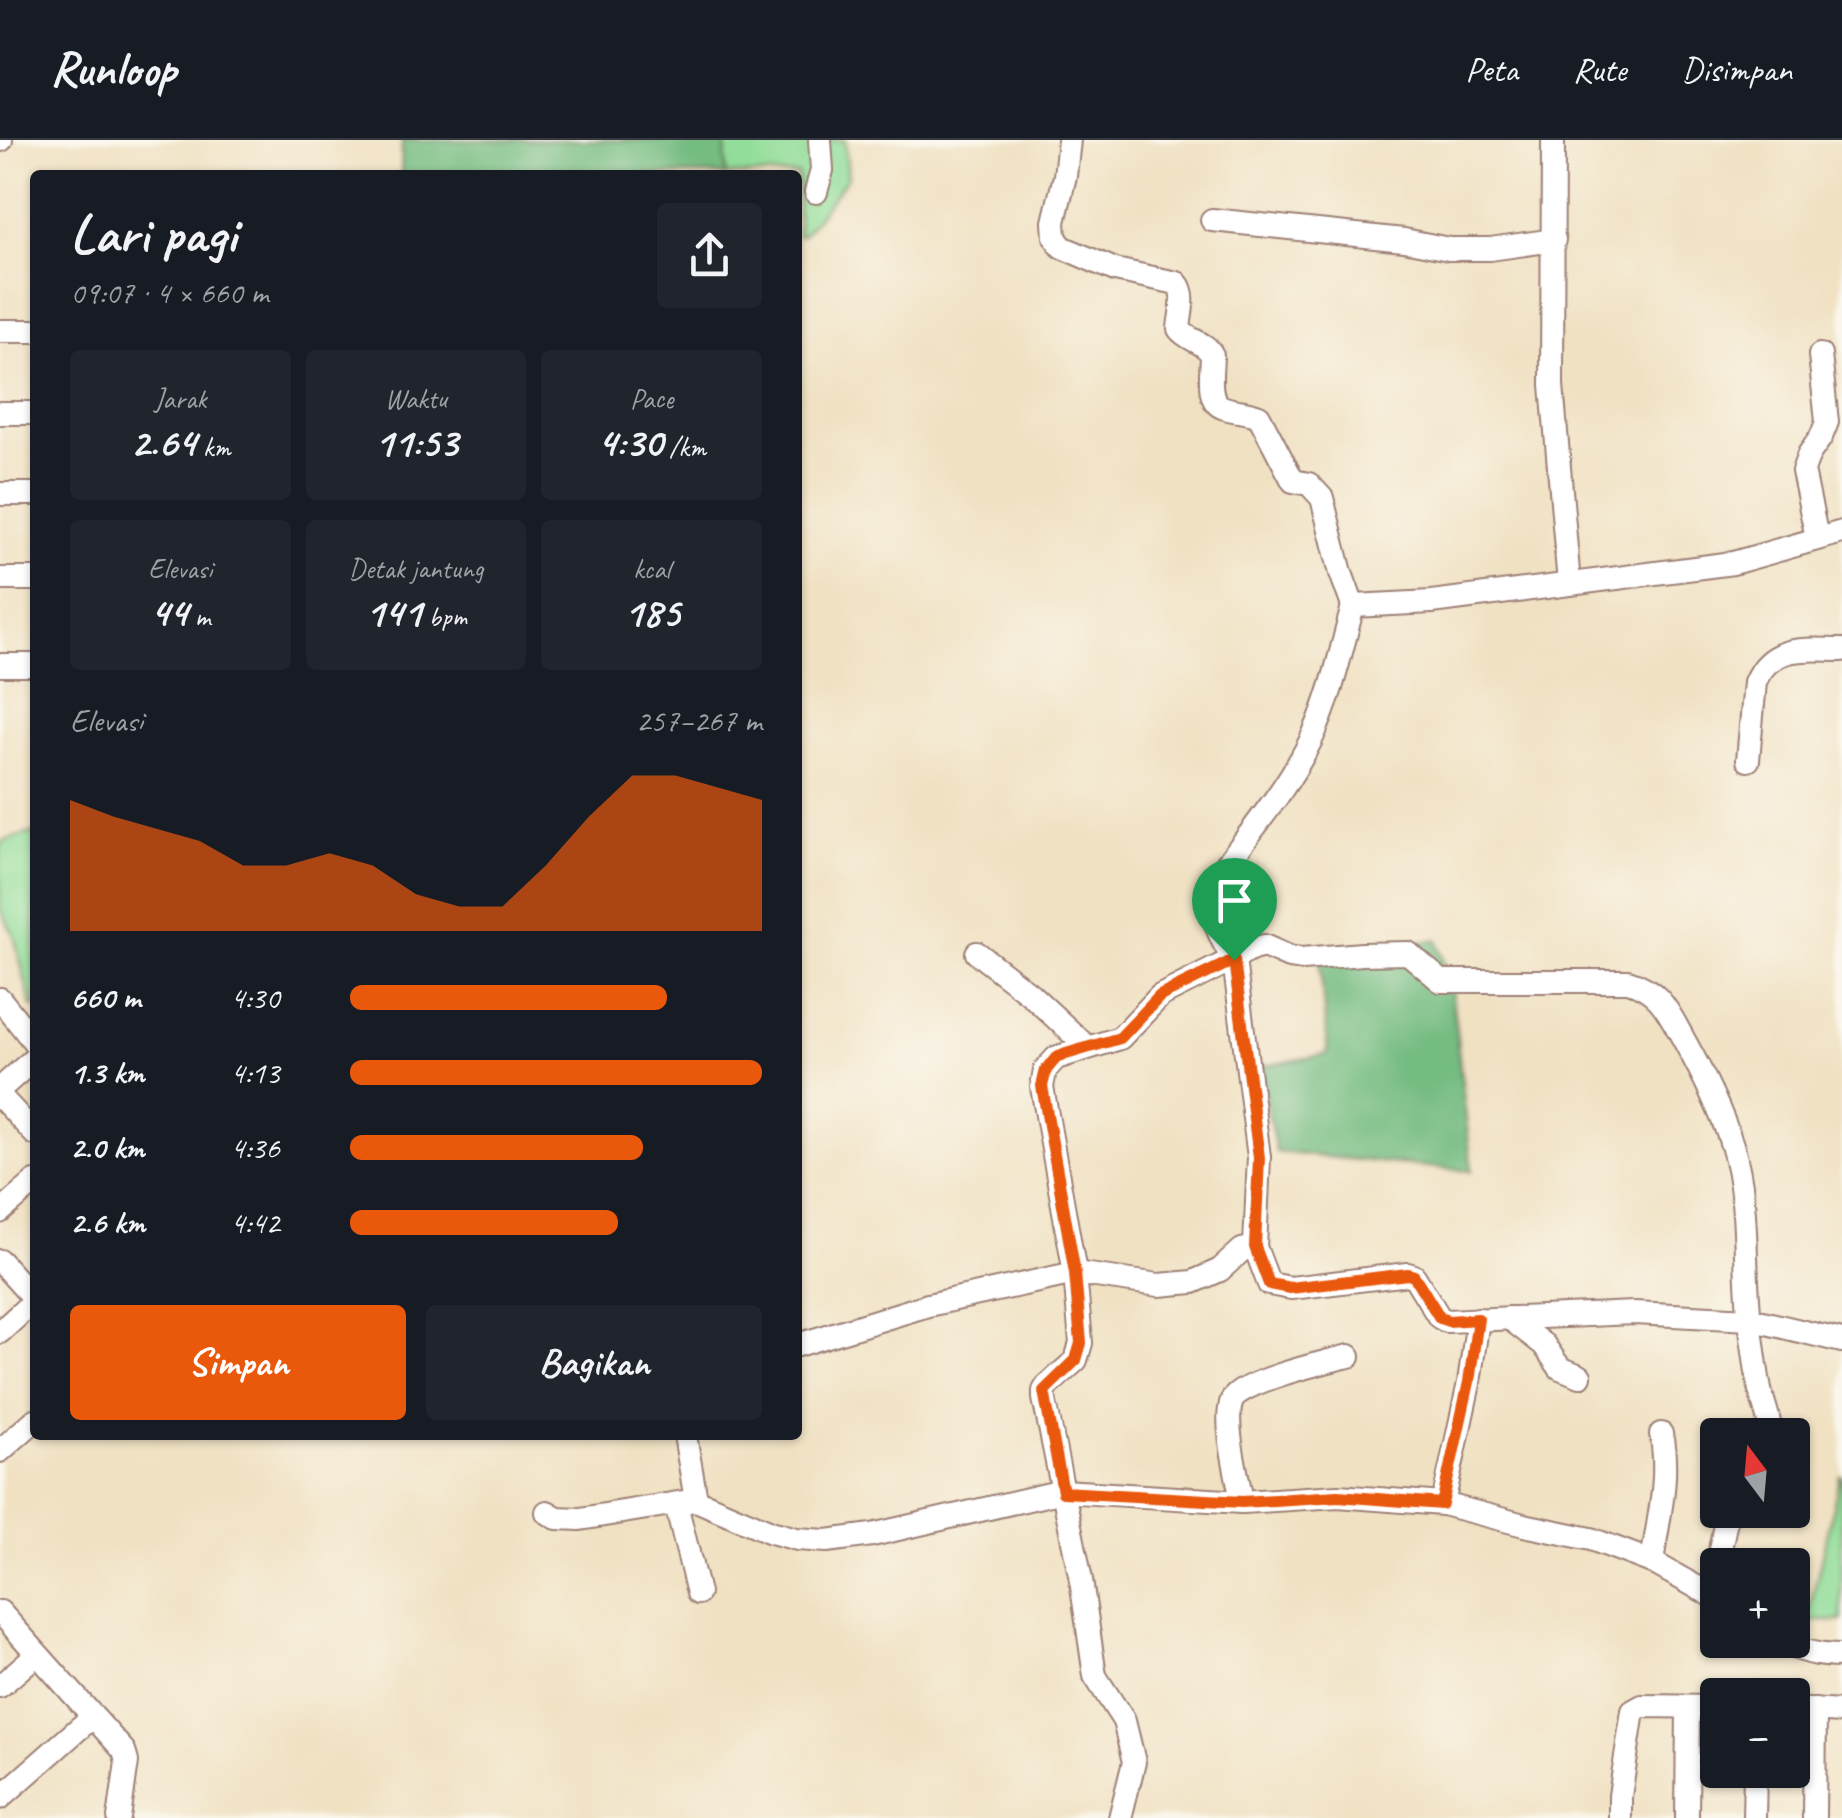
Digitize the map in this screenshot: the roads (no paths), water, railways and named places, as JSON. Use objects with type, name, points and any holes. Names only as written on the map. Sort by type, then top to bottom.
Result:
[{"type":"street","points":[[816,192],[822,170],[820,140]]},
{"type":"street","points":[[1069,140],[1054,222],[1055,237],[1062,247],[1115,270],[1182,287],[1178,329],[1212,354],[1216,404],[1259,416],[1293,481],[1309,484],[1322,498],[1340,574],[1353,606],[1336,673],[1312,739],[1214,887],[1215,924],[1234,960],[1259,1158],[1255,1247],[1269,1284],[1290,1288],[1408,1274],[1414,1276],[1440,1318],[1448,1321],[1634,1312],[1750,1319],[1842,1341]]},
{"type":"street","points":[[1552,140],[1552,386],[1569,584]]},
{"type":"street","points":[[1212,220],[1390,238],[1449,250],[1554,240]]},
{"type":"street","points":[[0,331],[30,331]]},
{"type":"street","points":[[1817,538],[1803,471],[1827,422],[1820,355]]},
{"type":"street","points":[[0,413],[30,413]]},
{"type":"street","points":[[0,494],[30,494]]},
{"type":"street","points":[[1353,606],[1432,602],[1733,563],[1842,532]]},
{"type":"street","points":[[0,579],[30,579]]},
{"type":"street","points":[[1748,760],[1755,682],[1760,670],[1783,653],[1842,650]]},
{"type":"street","points":[[0,665],[30,665]]},
{"type":"street","points":[[1120,1818],[1134,1762],[1124,1721],[1095,1676],[1081,1580],[1044,1391],[1076,1360],[1080,1350],[1075,1273],[1042,1086],[1046,1070],[1056,1058],[1120,1038],[1160,996],[1264,946],[1302,959],[1408,953],[1441,981],[1628,980],[1643,985],[1655,993],[1673,1020],[1712,1092],[1734,1148],[1744,1208],[1750,1319],[1761,1393],[1770,1418]]},
{"type":"street","points":[[977,953],[1088,1046]]},
{"type":"street","points":[[0,999],[30,1037]]},
{"type":"street","points":[[30,1063],[0,1093],[30,1128]]},
{"type":"street","points":[[0,1212],[30,1186]]},
{"type":"street","points":[[802,1344],[928,1305],[1075,1273],[1159,1285],[1193,1282],[1220,1270],[1240,1252],[1255,1247]]},
{"type":"street","points":[[0,1261],[30,1294]]},
{"type":"street","points":[[0,1332],[30,1305]]},
{"type":"street","points":[[1509,1318],[1544,1345],[1560,1368],[1580,1376]]},
{"type":"street","points":[[1442,1504],[1469,1382],[1478,1319]]},
{"type":"street","points":[[1242,1502],[1230,1430],[1231,1401],[1237,1392],[1278,1375],[1349,1356]]},
{"type":"street","points":[[0,1451],[30,1424]]},
{"type":"street","points":[[1652,1562],[1665,1478],[1661,1434]]},
{"type":"street","points":[[684,1440],[686,1502],[698,1593]]},
{"type":"street","points":[[547,1512],[557,1518],[580,1519],[686,1502],[797,1540],[827,1540],[872,1535],[1063,1492],[1242,1502],[1338,1496],[1442,1504],[1591,1539],[1652,1562],[1700,1588]]},
{"type":"street","points":[[0,1612],[124,1751],[128,1762],[119,1818]]},
{"type":"street","points":[[1810,1653],[1842,1656]]},
{"type":"street","points":[[0,1686],[36,1654]]},
{"type":"street","points":[[1620,1818],[1633,1711],[1642,1706],[1700,1706]]},
{"type":"street","points":[[1688,1706],[1688,1818]]},
{"type":"street","points":[[1810,1710],[1842,1712]]},
{"type":"street","points":[[0,1798],[92,1717]]},
{"type":"street","points":[[1810,1775],[1814,1818]]},
{"type":"street","points":[[1754,1818],[1755,1788]]}]
